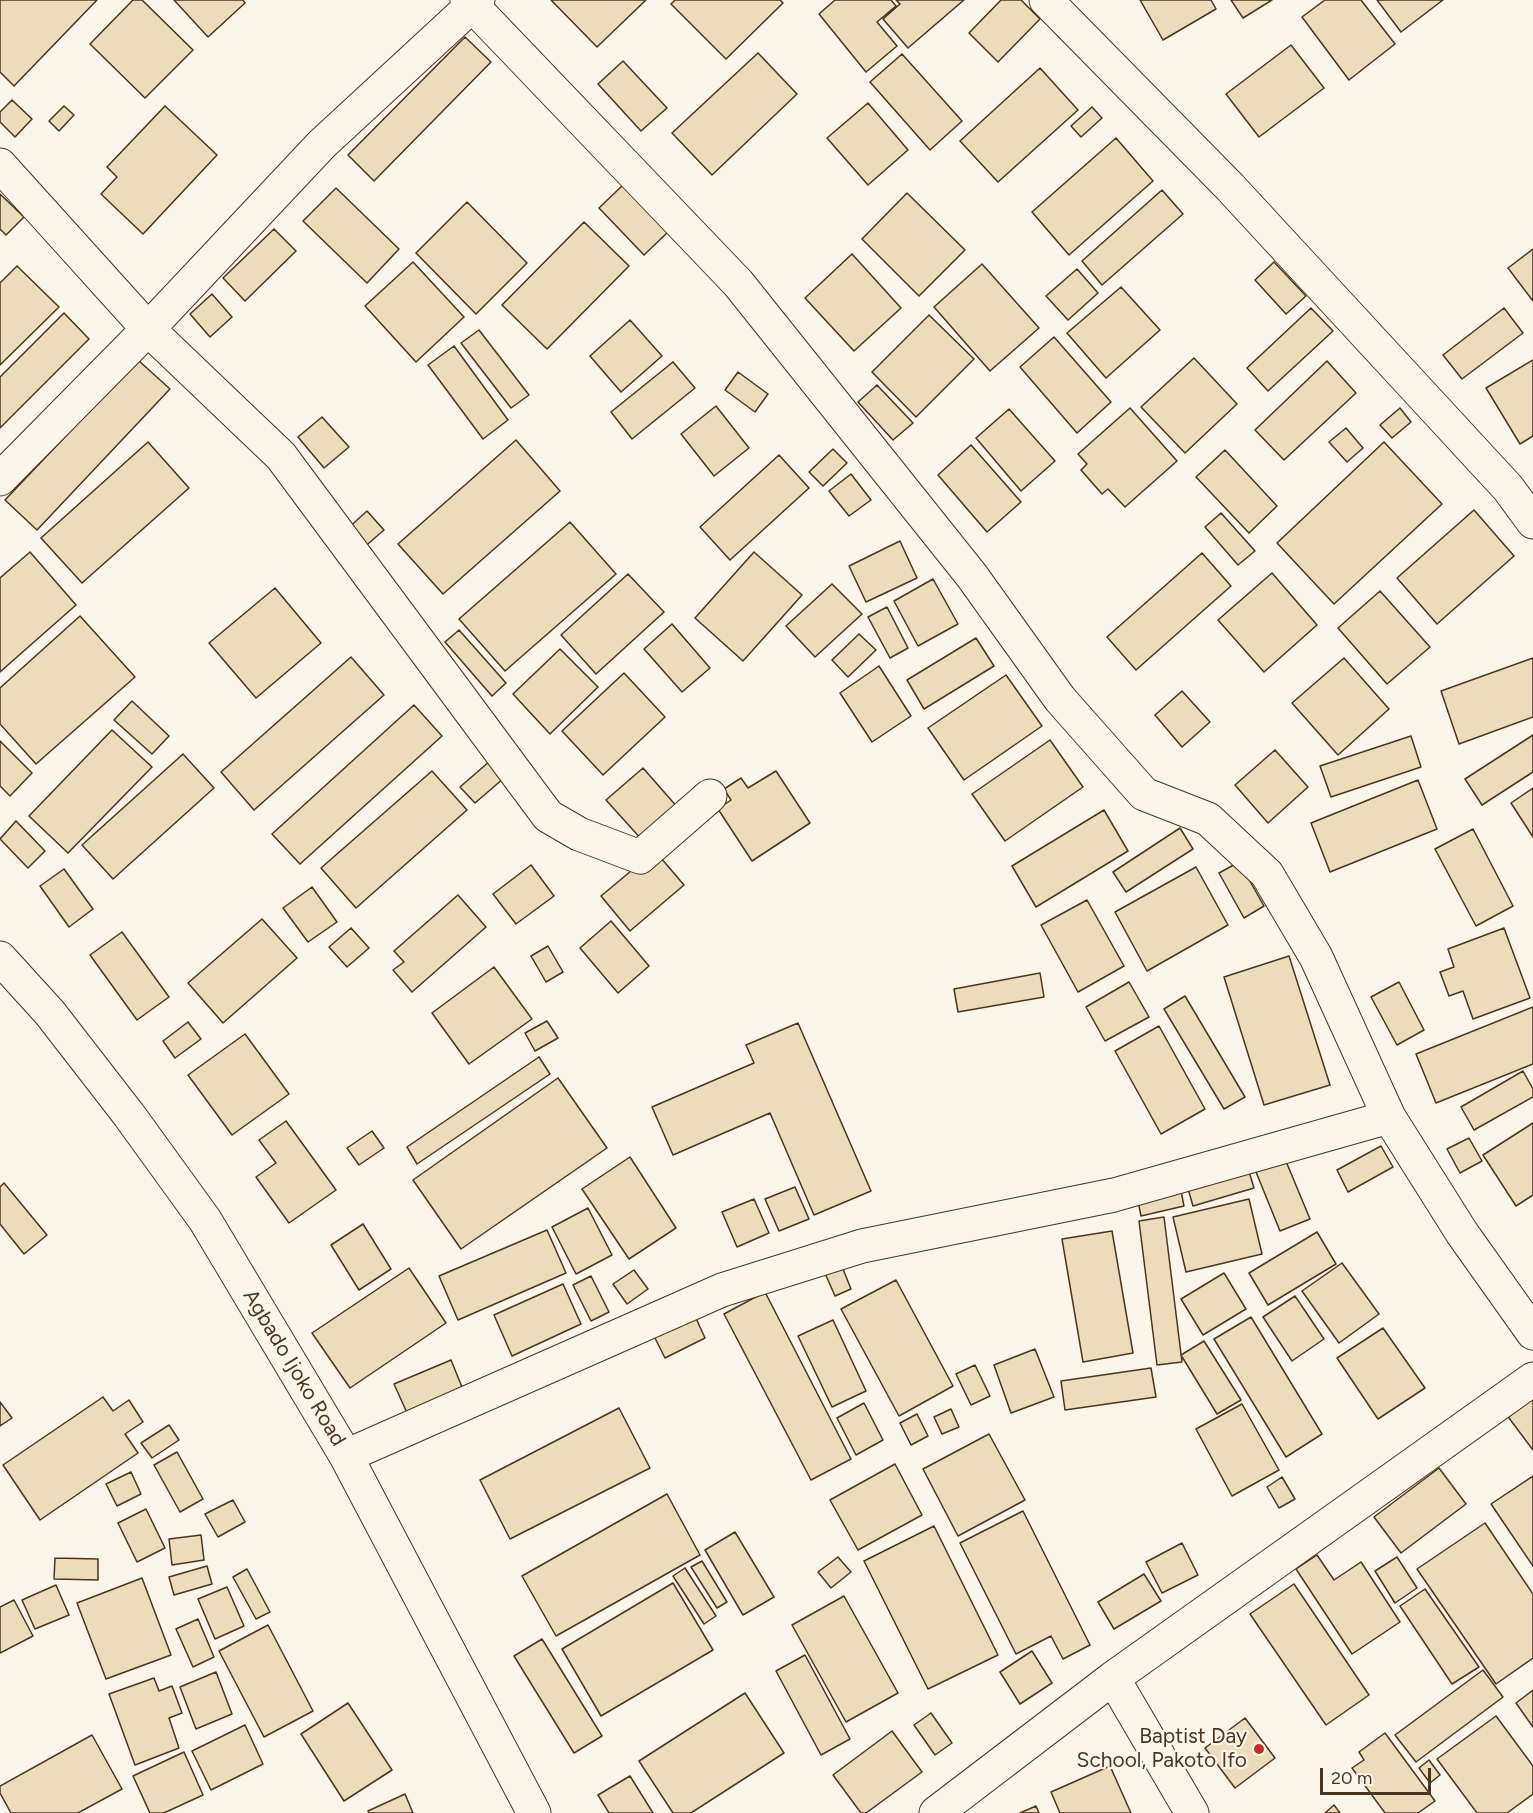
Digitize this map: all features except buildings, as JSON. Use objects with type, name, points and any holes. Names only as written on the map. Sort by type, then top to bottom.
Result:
[{"type":"street","points":[[1046,0],[1230,187],[1508,488],[1533,522]]},
{"type":"street","points":[[0,479],[148,329],[322,144],[473,2],[738,283],[972,576],[1060,699],[1144,794],[1208,819],[1267,874],[1316,957],[1389,1117],[1462,1233],[1533,1333]]},
{"type":"street","points":[[0,165],[148,329],[281,456],[548,816],[579,834],[640,856],[710,796]]},
{"type":"street","name":"Agbado Ijoko Road","points":[[0,958],[50,1013],[129,1115],[205,1220],[346,1456],[534,1813]]},
{"type":"street","points":[[346,1456],[722,1290],[862,1246],[1114,1195],[1389,1117]]},
{"type":"street","points":[[936,1813],[1113,1678],[1533,1379]]},
{"type":"street","points":[[1113,1678],[1192,1813]]},
{"type":"place","name":"Baptist Day School, Pakoto Ifo","points":[[1259,1749]]}]
